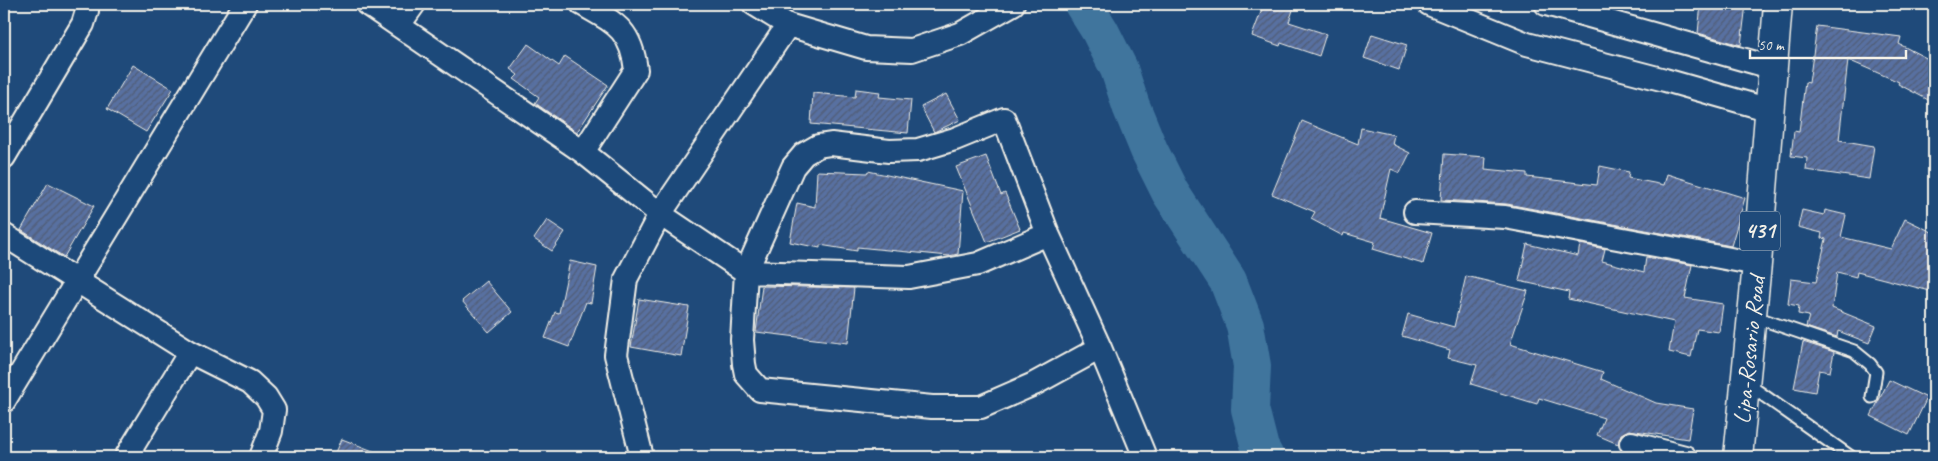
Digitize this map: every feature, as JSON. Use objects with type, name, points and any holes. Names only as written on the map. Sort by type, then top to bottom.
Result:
[{"type":"main road","name":"Lipa-Rosario Road","points":[[1738,457],[1757,264],[1778,4]]},
{"type":"street","points":[[4,157],[83,24],[87,11],[86,4]]},
{"type":"street","points":[[4,401],[245,4]]},
{"type":"street","points":[[367,4],[583,152],[660,214],[746,272],[910,277],[978,264],[1048,234]]},
{"type":"street","points":[[399,25],[414,4]]},
{"type":"street","points":[[582,4],[612,22],[627,36],[634,52],[636,70],[583,152]]},
{"type":"street","points":[[754,4],[788,25],[866,48],[912,50],[960,34],[1013,4]]},
{"type":"street","points":[[1429,4],[1468,11],[1527,44],[1770,110]]},
{"type":"street","points":[[1546,4],[1774,68]]},
{"type":"street","points":[[642,457],[616,355],[626,279],[660,214],[788,25]]},
{"type":"street","points":[[1100,348],[1034,384],[981,407],[932,407],[760,390],[746,374],[744,364],[742,340],[746,272],[793,167],[804,154],[818,146],[831,144],[889,151],[918,150],[955,139],[1004,119],[1048,234],[1100,348],[1145,457]]},
{"type":"street","points":[[1415,212],[1505,217],[1757,264]]},
{"type":"street","points":[[4,235],[190,352],[250,382],[266,398],[274,410],[271,431],[261,457]]},
{"type":"street","points":[[126,457],[190,352]]},
{"type":"street","points":[[1631,443],[1685,457]]},
{"type":"lane","points":[[1752,315],[1854,351],[1870,364],[1876,372],[1872,397]]},
{"type":"lane","points":[[1745,382],[1851,457]]},
{"type":"building","points":[[1264,4],[1295,4],[1289,22],[1326,34],[1319,56],[1281,43],[1280,46],[1252,36]]},
{"type":"building","points":[[1701,4],[1746,4],[1741,45],[1698,33]]},
{"type":"building","points":[[1817,26],[1901,37],[1899,44],[1934,62],[1934,103],[1898,84],[1899,82],[1848,60],[1839,140],[1874,146],[1869,179],[1806,170],[1807,158],[1791,156],[1794,131],[1799,132],[1805,82],[1809,83]]},
{"type":"building","points":[[1372,34],[1407,45],[1399,70],[1364,58]]},
{"type":"building","points":[[528,44],[559,66],[565,56],[608,85],[577,132],[535,103],[539,97],[514,79],[518,75],[510,69]]},
{"type":"building","points":[[133,65],[173,89],[146,132],[107,109]]},
{"type":"building","points":[[856,89],[880,92],[879,97],[911,100],[908,133],[811,124],[813,93],[855,97]]},
{"type":"building","points":[[946,94],[960,120],[934,132],[921,107]]},
{"type":"building","points":[[1302,121],[1358,144],[1361,128],[1394,135],[1392,144],[1410,153],[1400,173],[1391,169],[1380,218],[1432,233],[1423,264],[1373,249],[1375,242],[1344,233],[1343,236],[1311,219],[1315,212],[1272,194]]},
{"type":"building","points":[[1444,154],[1486,157],[1485,169],[1527,173],[1527,177],[1597,185],[1600,166],[1629,172],[1628,178],[1664,185],[1667,174],[1745,198],[1731,246],[1507,204],[1441,200]]},
{"type":"building","points":[[986,156],[1001,195],[1005,193],[1020,229],[987,242],[956,167]]},
{"type":"building","points":[[817,171],[867,173],[868,171],[963,191],[958,254],[949,256],[857,247],[857,251],[820,245],[820,248],[790,242],[797,203],[815,207]]},
{"type":"building","points":[[48,183],[94,206],[64,257],[21,230]]},
{"type":"building","points":[[1802,210],[1824,215],[1825,210],[1846,215],[1841,237],[1891,249],[1905,219],[1934,233],[1934,292],[1857,272],[1856,277],[1837,272],[1832,308],[1876,326],[1869,343],[1838,331],[1837,337],[1806,327],[1809,316],[1798,314],[1799,306],[1788,304],[1791,279],[1816,282],[1826,239],[1821,238],[1822,233],[1798,227]]},
{"type":"building","points":[[547,220],[565,232],[552,251],[534,239]]},
{"type":"building","points":[[1527,244],[1578,256],[1580,244],[1605,249],[1602,261],[1644,272],[1646,257],[1692,265],[1685,298],[1723,304],[1719,332],[1697,329],[1691,357],[1669,352],[1674,322],[1568,299],[1569,292],[1519,281]]},
{"type":"building","points":[[570,261],[597,267],[591,303],[586,302],[569,347],[545,338],[555,312],[559,313]]},
{"type":"building","points":[[1466,276],[1528,291],[1510,344],[1603,372],[1601,379],[1656,403],[1693,409],[1688,439],[1629,430],[1621,434],[1618,444],[1597,435],[1604,418],[1539,398],[1537,404],[1471,384],[1477,365],[1448,358],[1450,350],[1402,336],[1408,314],[1454,327]]},
{"type":"building","points":[[486,281],[512,312],[489,332],[462,301]]},
{"type":"building","points":[[762,286],[854,288],[848,343],[756,332]]},
{"type":"building","points":[[639,299],[689,307],[681,356],[631,347]]},
{"type":"building","points":[[1803,342],[1834,352],[1830,372],[1819,370],[1815,392],[1794,388]]},
{"type":"building","points":[[1889,380],[1927,398],[1909,435],[1871,416]]},
{"type":"building","points":[[342,439],[386,456],[386,457],[334,457]]},
{"type":"waterway","points":[[1083,4],[1100,31],[1119,69],[1131,106],[1149,150],[1170,192],[1228,281],[1245,325],[1252,366],[1250,409],[1260,448],[1265,457]]}]
